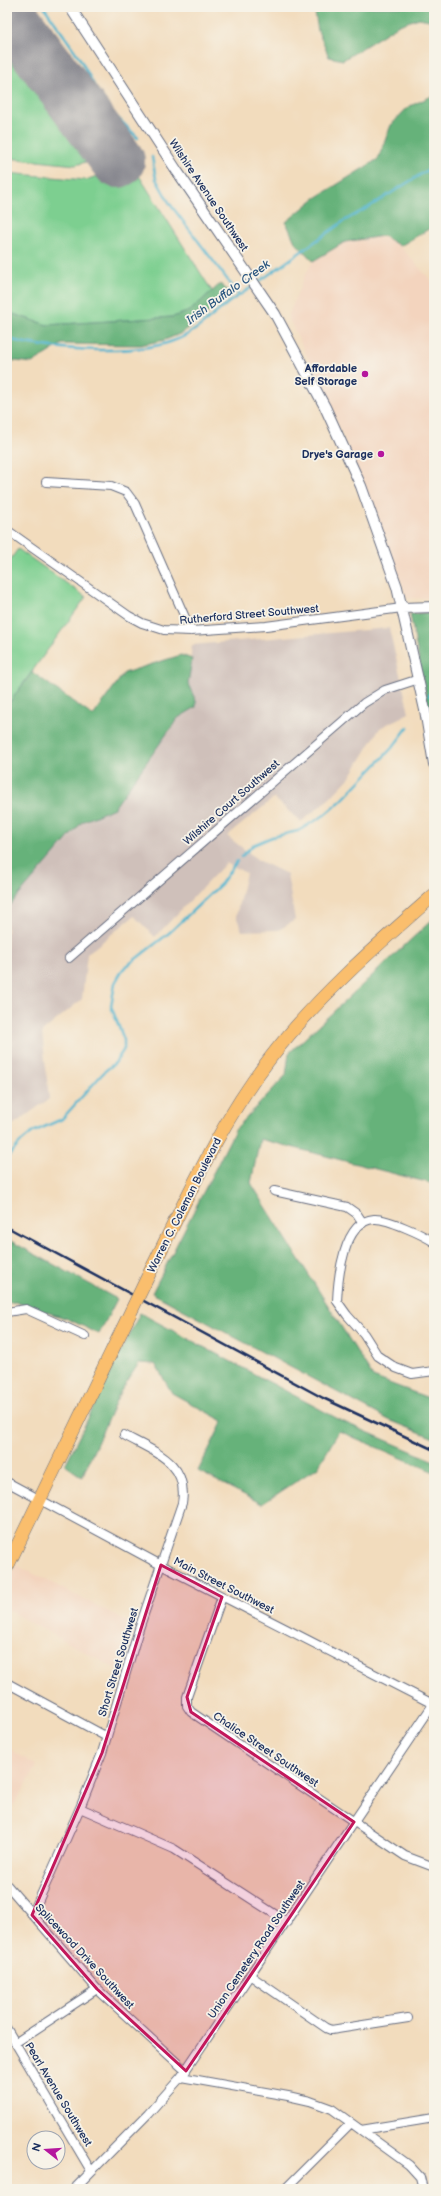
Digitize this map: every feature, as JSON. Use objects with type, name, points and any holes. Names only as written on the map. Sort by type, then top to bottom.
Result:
[{"type":"highway","name":"Warren C. Coleman Boulevard","points":[[7,1567],[209,1152],[236,1106],[270,1058],[319,1001],[434,895]]},
{"type":"street","name":"Wilshire Avenue Southwest","points":[[70,7],[177,171],[275,314],[325,407],[361,486],[380,536],[402,608],[418,679],[434,764]]},
{"type":"street","points":[[46,482],[111,486],[126,492],[135,504],[191,631]]},
{"type":"street","name":"Rutherford Street Southwest","points":[[7,530],[129,616],[142,624],[164,630],[191,631],[266,626],[402,608]]},
{"type":"street","points":[[402,608],[434,607]]},
{"type":"street","name":"Wilshire Court Southwest","points":[[69,958],[364,703],[385,690],[418,679]]},
{"type":"street","points":[[274,1191],[347,1207],[357,1214],[363,1223]]},
{"type":"street","points":[[434,1242],[396,1224],[374,1219],[363,1223],[352,1234],[344,1251],[337,1301],[364,1334],[378,1356],[396,1368],[412,1374],[434,1371]]},
{"type":"street","points":[[7,1312],[26,1310],[85,1336]]},
{"type":"street","name":"Short Street Southwest","points":[[32,1915],[80,1808],[107,1737],[182,1502],[184,1488],[182,1479],[174,1466],[159,1455],[124,1435]]},
{"type":"street","name":"Main Street Southwest","points":[[7,1482],[161,1565],[434,1704]]},
{"type":"street","name":"Chalice Street Southwest","points":[[222,1596],[187,1697],[187,1706],[190,1712],[405,1856],[434,1867]]},
{"type":"street","points":[[7,1683],[107,1737]]},
{"type":"street","name":"Union Cemetery Road Southwest","points":[[74,2189],[148,2114],[184,2074],[434,1704]]},
{"type":"street","points":[[80,1808],[174,1849],[287,1922]]},
{"type":"street","name":"Splicewood Drive Southwest","points":[[7,1885],[97,1989],[184,2074]]},
{"type":"street","points":[[251,1976],[326,2028],[332,2030],[408,2018]]},
{"type":"street","points":[[15,2043],[97,1989]]},
{"type":"street","name":"Pearl Avenue Southwest","points":[[7,2029],[91,2171]]},
{"type":"street","points":[[184,2074],[310,2101],[332,2109],[410,2165],[420,2177],[423,2189]]},
{"type":"street","points":[[361,2130],[434,2118]]},
{"type":"street","points":[[285,2189],[352,2123]]},
{"type":"highlighted area","points":[[161,1565],[222,1597],[187,1697],[191,1712],[354,1822],[186,2071],[97,1989],[32,1915],[102,1753]]},
{"type":"shaded area","points":[[383,236],[400,246],[434,284],[434,598],[407,598],[378,516],[322,387],[288,317],[304,277],[313,261],[345,242]]},
{"type":"shaded area","points":[[389,628],[409,713],[380,728],[350,777],[330,798],[301,822],[274,798],[227,836],[258,860],[287,874],[295,920],[279,930],[242,931],[236,916],[246,873],[226,863],[155,937],[134,916],[87,954],[82,999],[42,1032],[49,1099],[7,1129],[7,909],[82,822],[114,808],[178,718],[196,707],[196,701],[188,684],[192,645]]},
{"type":"shaded area","points":[[16,1565],[135,1625],[120,1671],[7,1610],[7,1582]]},
{"type":"shaded area","points":[[7,1747],[37,1766],[7,1817]]},
{"type":"green space","points":[[314,7],[434,7],[434,21],[419,18],[399,25],[343,60],[329,57],[318,31]]},
{"type":"green space","points":[[7,33],[101,157],[76,165],[7,158]]},
{"type":"green space","points":[[434,95],[434,226],[400,246],[383,236],[345,242],[313,261],[295,242],[286,222],[314,199],[378,159],[391,125],[408,107]]},
{"type":"green space","points":[[131,163],[212,291],[190,311],[173,317],[47,325],[7,312],[7,173],[86,180]]},
{"type":"green space","points":[[220,284],[232,294],[182,333],[165,340],[140,345],[62,344],[32,363],[7,360],[7,312],[47,325],[173,317],[190,311]]},
{"type":"green space","points":[[18,549],[86,597],[7,706],[7,564]]},
{"type":"green space","points":[[434,612],[434,739],[410,614]]},
{"type":"green space","points":[[181,655],[192,659],[188,684],[196,701],[196,707],[178,718],[114,808],[82,822],[7,909],[7,706],[32,672],[93,716],[124,673]]},
{"type":"green space","points":[[434,918],[434,1184],[260,1139],[251,1183],[373,1377],[434,1400],[434,1438],[389,1420],[152,1293],[235,1130],[286,1075],[289,1053]]},
{"type":"green space","points":[[7,1239],[117,1299],[99,1334],[68,1319],[15,1302],[7,1303]]},
{"type":"green space","points":[[140,1313],[344,1422],[434,1461],[434,1472],[339,1431],[318,1467],[262,1504],[198,1471],[223,1421],[172,1393],[155,1364],[139,1363],[119,1394],[82,1477],[65,1465]]},
{"type":"waterway","points":[[44,7],[79,57],[100,96],[116,116],[138,138]]},
{"type":"waterway","points":[[152,157],[156,179],[170,204],[239,295]]},
{"type":"waterway","name":"Irish Buffalo Creek","points":[[257,283],[344,221],[434,166]]},
{"type":"waterway","name":"Irish Buffalo Creek","points":[[7,339],[70,349],[94,350],[117,350],[161,345],[192,332],[228,303],[253,286]]},
{"type":"waterway","points":[[429,696],[434,681]]},
{"type":"waterway","points":[[241,857],[253,845],[272,837],[298,831],[323,816],[342,800],[392,748],[408,727]]},
{"type":"waterway","points":[[7,1158],[22,1141],[33,1132],[62,1119],[105,1071],[115,1063],[124,1049],[124,1040],[111,1006],[115,983],[123,969],[169,933],[221,884],[237,861]]},
{"type":"runway","points":[[7,11],[118,161]]},
{"type":"railway","points":[[7,1227],[323,1398],[434,1450]]},
{"type":"place","name":"Affordable Self Storage","points":[[365,374]]},
{"type":"place","name":"Drye's Garage","points":[[381,454]]}]
